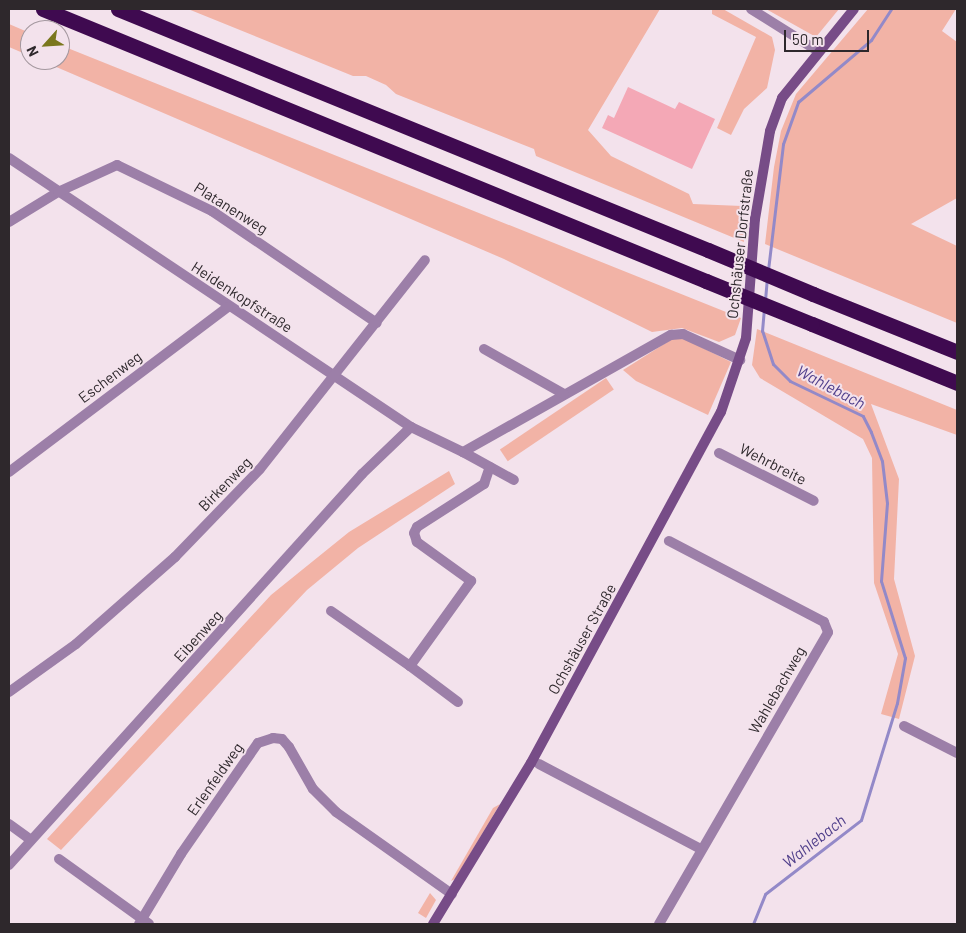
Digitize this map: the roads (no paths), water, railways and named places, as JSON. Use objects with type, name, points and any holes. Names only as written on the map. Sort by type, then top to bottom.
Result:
[{"type":"highway","points":[[42,9],[957,383]]},
{"type":"highway","points":[[118,9],[957,352]]},
{"type":"main road","name":"Ochshäuser Dorfstraße","points":[[740,360],[748,323],[758,202],[770,131],[782,98],[818,51],[854,9]]},
{"type":"main road","name":"Ochshäuser Straße","points":[[433,924],[531,763],[682,489],[721,412],[740,360]]},
{"type":"street","points":[[751,9],[818,51]]},
{"type":"street","name":"Heidenkopfstraße","points":[[9,158],[411,427],[463,452],[514,480]]},
{"type":"street","name":"Platanenweg","points":[[9,222],[58,192],[104,168],[116,165],[134,171],[212,211],[377,323]]},
{"type":"street","name":"Birkenweg","points":[[9,692],[76,644],[175,557],[260,469],[425,260]]},
{"type":"street","name":"Eschenweg","points":[[9,472],[228,306]]},
{"type":"street","points":[[463,452],[671,335],[683,334],[740,360]]},
{"type":"street","points":[[484,348],[564,394]]},
{"type":"street","name":"Eibenweg","points":[[9,866],[362,474],[411,427]]},
{"type":"street","name":"Wehrbreite","points":[[718,453],[814,501]]},
{"type":"street","points":[[410,666],[471,581],[417,542],[414,533],[417,527],[484,484],[490,467]]},
{"type":"street","name":"Wahlebachweg","points":[[660,924],[701,849],[828,632],[824,622],[669,541]]},
{"type":"street","points":[[331,611],[458,702]]},
{"type":"street","points":[[904,726],[957,753]]},
{"type":"street","name":"Erlenfeldweg","points":[[144,923],[181,854],[258,743],[273,738],[282,739],[289,747],[313,789],[336,812],[452,894]]},
{"type":"street","points":[[540,764],[701,849]]},
{"type":"street","points":[[9,824],[31,840]]},
{"type":"street","points":[[59,859],[144,923]]},
{"type":"waterway","name":"Wahlebach","points":[[768,270],[783,144],[798,102],[871,40],[891,9]]},
{"type":"waterway","name":"Wahlebach","points":[[765,300],[767,278]]},
{"type":"waterway","name":"Wahlebach","points":[[753,924],[765,894],[861,820],[897,703],[905,658],[881,581],[887,503],[882,461],[871,432],[863,416],[790,381],[773,364],[762,331],[764,308]]}]
